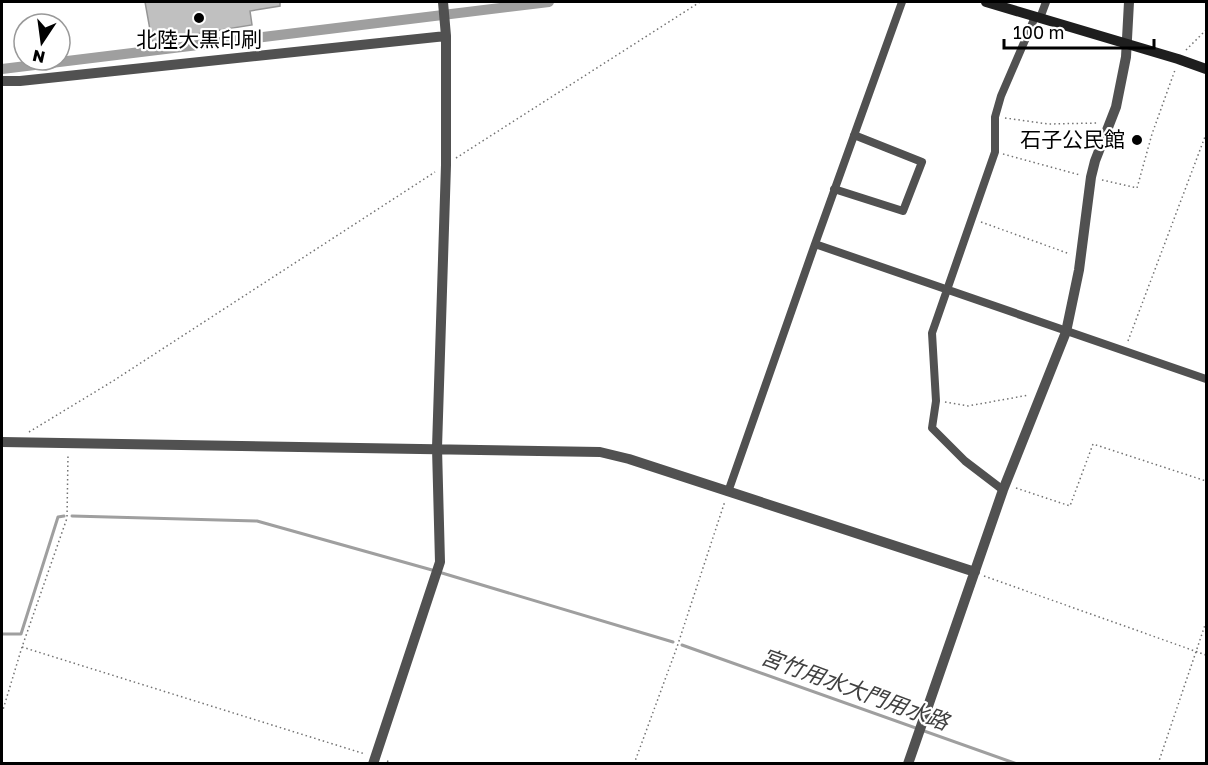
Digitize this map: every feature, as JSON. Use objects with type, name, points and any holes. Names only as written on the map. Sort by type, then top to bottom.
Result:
[{"type":"main road","points":[[986,2],[1128,43],[1206,69]]},
{"type":"street","points":[[728,492],[902,2]]},
{"type":"street","points":[[1004,487],[965,461],[932,428],[936,401],[932,333],[995,152],[995,117],[1001,96],[1046,2]]},
{"type":"street","points":[[908,764],[1004,487],[1066,332],[1081,258],[1091,177],[1116,108],[1128,43],[1129,2]]},
{"type":"street","points":[[374,760],[440,562],[437,448],[446,165],[444,12]]},
{"type":"street","points":[[2,81],[20,81],[446,36]]},
{"type":"street","points":[[834,189],[903,211],[922,162],[854,135]]},
{"type":"street","points":[[815,244],[1206,379]]},
{"type":"street","points":[[7,442],[600,452],[629,459],[975,572]]},
{"type":"path","points":[[7,442],[113,381],[700,2]]},
{"type":"path","points":[[1178,59],[1206,30]]},
{"type":"path","points":[[995,117],[1048,124],[1110,123]]},
{"type":"path","points":[[1124,351],[1206,134]]},
{"type":"path","points":[[972,219],[1081,258]]},
{"type":"path","points":[[936,401],[968,406],[1041,393]]},
{"type":"path","points":[[2,713],[22,647],[67,518],[68,442]]},
{"type":"path","points":[[1004,487],[1070,506],[1093,444],[1206,481]]},
{"type":"path","points":[[633,764],[677,647],[728,492]]},
{"type":"path","points":[[975,572],[1206,655]]},
{"type":"path","points":[[1158,764],[1206,622]]},
{"type":"path","points":[[22,647],[374,760]]},
{"type":"building","name":"北陸大黒印刷","points":[[145,2],[280,2],[280,6],[250,11],[252,25],[152,41]]},
{"type":"waterway","points":[[2,69],[549,2]]},
{"type":"waterway","name":"宮竹用水大門用水路","points":[[2,634],[21,634],[58,517],[64,516]]},
{"type":"waterway","name":"宮竹用水大門用水路","points":[[72,516],[257,521],[432,570]]},
{"type":"waterway","name":"宮竹用水大門用水路","points":[[442,573],[673,642]]},
{"type":"waterway","name":"宮竹用水大門用水路","points":[[682,645],[1017,764]]},
{"type":"place","name":"北陸大黒印刷","points":[[199,18]]},
{"type":"place","name":"石子公民館","points":[[1137,140]]}]
